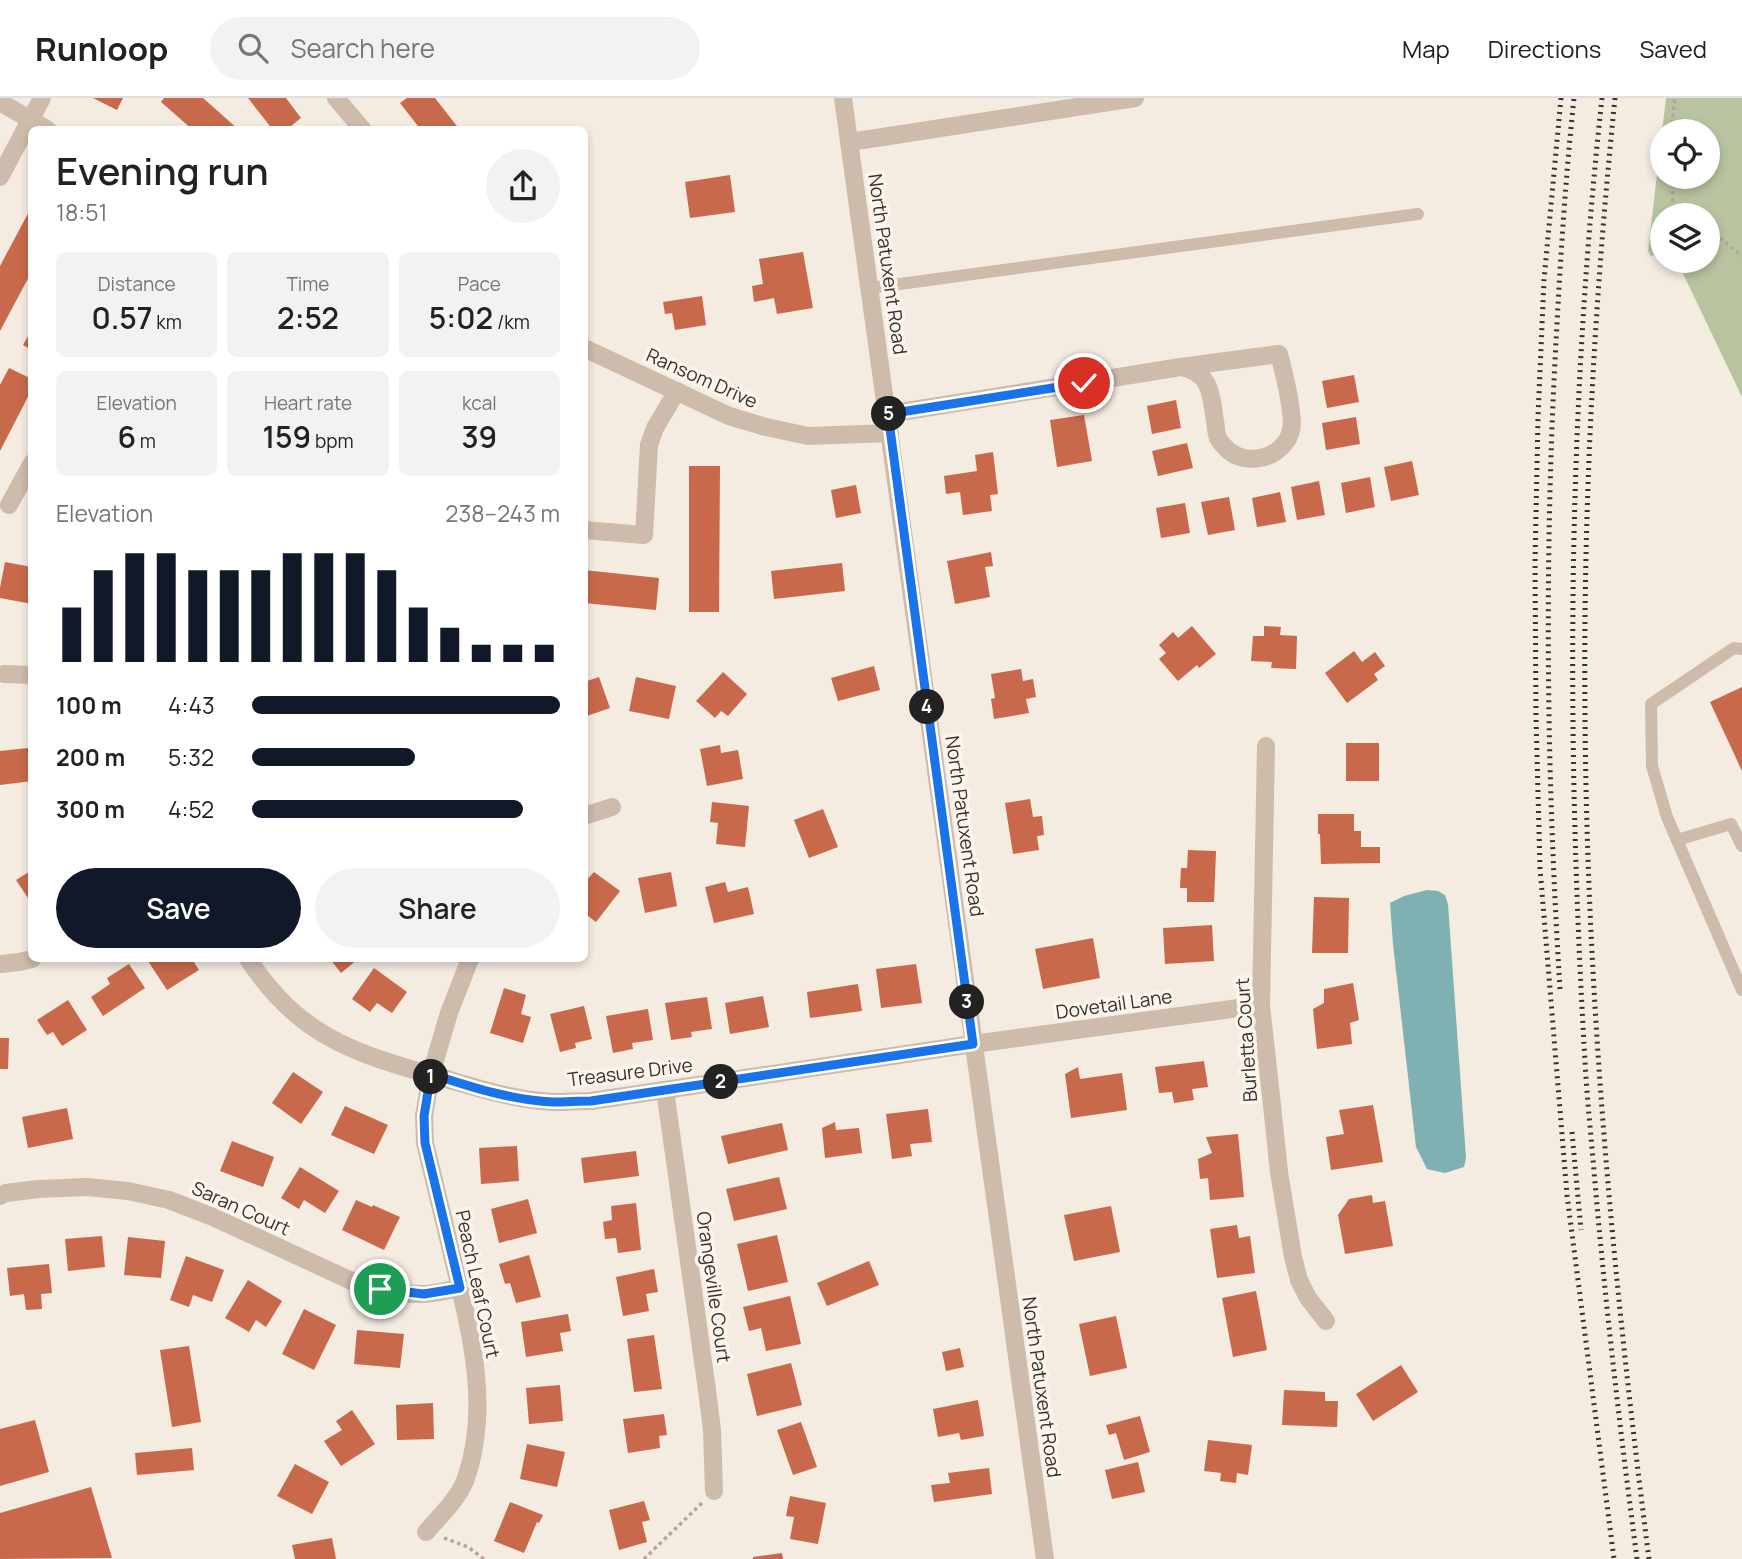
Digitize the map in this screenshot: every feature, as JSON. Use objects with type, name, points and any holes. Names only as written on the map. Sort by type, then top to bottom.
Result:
[{"type":"street","points":[[0,177],[42,98]]},
{"type":"street","points":[[336,98],[360,126]]},
{"type":"street","name":"North Patuxent Road","points":[[843,98],[1045,1559]]},
{"type":"street","points":[[850,142],[1135,98]]},
{"type":"street","points":[[0,102],[42,126]]},
{"type":"street","name":"Ransom Drive","points":[[588,350],[729,416],[766,428],[808,436],[890,433]]},
{"type":"street","points":[[888,414],[1181,368],[1279,354],[1293,426],[1289,438],[1281,449],[1262,458],[1243,459],[1229,452],[1218,438],[1210,391],[1204,380],[1195,370],[1181,368]]},
{"type":"street","points":[[588,530],[644,535],[649,445],[655,428],[677,391]]},
{"type":"street","points":[[9,505],[28,470]]},
{"type":"street","points":[[4,674],[28,675]]},
{"type":"street","name":"Burletta Court","points":[[1266,746],[1261,1005],[1279,1171],[1293,1257],[1299,1280],[1308,1298],[1326,1321]]},
{"type":"street","points":[[588,815],[612,807]]},
{"type":"street","points":[[0,964],[28,960]]},
{"type":"street","name":"Treasure Drive","points":[[250,962],[262,981],[289,1009],[315,1029],[349,1047],[388,1063],[476,1088],[553,1102],[591,1101],[973,1044]]},
{"type":"street","name":"Peach Leaf Court","points":[[426,1532],[450,1505],[464,1482],[476,1427],[478,1388],[473,1350],[425,1143],[424,1116],[431,1074],[449,1013],[469,962]]},
{"type":"street","name":"Dovetail Lane","points":[[973,1044],[1261,1005]]},
{"type":"street","name":"Orangeville Court","points":[[665,1090],[712,1430],[714,1491]]},
{"type":"street","name":"Saran Court","points":[[0,1196],[37,1189],[88,1187],[128,1191],[169,1200],[213,1217],[356,1283],[404,1293],[424,1294],[460,1288]]},
{"type":"lane","points":[[870,288],[1418,214]]},
{"type":"lane","points":[[1742,649],[1734,648],[1651,704],[1652,766],[1667,817],[1742,989]]},
{"type":"lane","points":[[1677,840],[1731,824],[1742,846]]},
{"type":"path","points":[[1672,119],[1675,98]]},
{"type":"path","points":[[1720,238],[1742,256]]},
{"type":"path","points":[[644,1559],[714,1491]]},
{"type":"path","points":[[426,1532],[468,1547],[484,1559]]},
{"type":"green space","points":[[1666,98],[1742,98],[1742,397],[1683,273],[1720,273],[1720,203],[1654,203],[1655,189],[1720,189],[1720,119],[1663,119]]},
{"type":"water","points":[[1427,890],[1445,895],[1448,904],[1466,1158],[1464,1167],[1445,1173],[1427,1169],[1416,1147],[1390,903]]},
{"type":"building","points":[[93,98],[123,98],[117,110]]},
{"type":"building","points":[[164,98],[203,98],[234,126],[188,126],[161,102]]},
{"type":"building","points":[[248,98],[286,98],[301,118],[291,126],[270,126]]},
{"type":"building","points":[[407,98],[435,98],[457,126],[418,126],[400,103]]},
{"type":"building","points":[[730,175],[735,212],[690,218],[685,182]]},
{"type":"building","points":[[28,214],[28,278],[0,331],[0,266]]},
{"type":"building","points":[[803,252],[813,308],[777,314],[774,298],[754,302],[752,286],[763,284],[759,259]]},
{"type":"building","points":[[702,296],[706,325],[675,330],[672,313],[665,314],[663,302]]},
{"type":"building","points":[[9,368],[28,377],[28,397],[0,451],[0,385]]},
{"type":"building","points":[[1354,375],[1359,402],[1327,408],[1322,381]]},
{"type":"building","points":[[1176,400],[1181,428],[1152,434],[1147,406]]},
{"type":"building","points":[[1084,415],[1092,461],[1057,467],[1050,420]]},
{"type":"building","points":[[1356,417],[1360,444],[1326,450],[1322,423]]},
{"type":"building","points":[[1187,443],[1193,468],[1158,476],[1152,451]]},
{"type":"building","points":[[993,452],[998,494],[990,495],[992,511],[963,515],[960,492],[946,494],[944,476],[977,471],[975,455]]},
{"type":"building","points":[[1412,461],[1419,495],[1391,501],[1384,467]]},
{"type":"building","points":[[689,466],[720,466],[719,612],[689,612]]},
{"type":"building","points":[[1370,477],[1375,507],[1346,513],[1341,483]]},
{"type":"building","points":[[1319,481],[1325,515],[1297,520],[1291,487]]},
{"type":"building","points":[[856,485],[861,513],[836,518],[831,490]]},
{"type":"building","points":[[1280,492],[1286,522],[1257,527],[1252,498]]},
{"type":"building","points":[[1229,497],[1235,530],[1208,535],[1201,502]]},
{"type":"building","points":[[1185,503],[1190,533],[1161,538],[1156,508]]},
{"type":"building","points":[[991,552],[993,566],[985,567],[990,597],[955,604],[947,561]]},
{"type":"building","points":[[5,562],[28,566],[28,603],[0,598]]},
{"type":"building","points":[[842,563],[845,591],[774,599],[771,571]]},
{"type":"building","points":[[588,570],[659,578],[656,610],[588,603]]},
{"type":"building","points":[[1192,626],[1216,654],[1178,681],[1159,659],[1166,653],[1159,645],[1173,632],[1178,638]]},
{"type":"building","points":[[1264,626],[1281,627],[1280,635],[1297,636],[1296,669],[1271,668],[1272,662],[1251,661],[1253,636],[1264,636]]},
{"type":"building","points":[[1354,651],[1362,662],[1375,652],[1385,666],[1374,674],[1378,680],[1347,703],[1325,673]]},
{"type":"building","points":[[874,666],[880,690],[838,701],[831,678]]},
{"type":"building","points":[[1021,669],[1023,681],[1033,679],[1036,697],[1026,699],[1029,713],[994,719],[991,699],[995,698],[991,674]]},
{"type":"building","points":[[723,672],[747,694],[728,716],[721,711],[715,718],[696,701]]},
{"type":"building","points":[[599,677],[610,708],[588,716],[588,681]]},
{"type":"building","points":[[636,677],[676,686],[669,719],[629,711]]},
{"type":"building","points":[[1742,687],[1742,771],[1710,702]]},
{"type":"building","points":[[1346,743],[1379,743],[1379,781],[1346,781]]},
{"type":"building","points":[[720,745],[721,753],[738,750],[743,779],[707,786],[700,749]]},
{"type":"building","points":[[28,748],[28,782],[0,785],[0,751]]},
{"type":"building","points":[[1030,799],[1033,817],[1042,816],[1044,835],[1037,836],[1039,850],[1013,854],[1005,803]]},
{"type":"building","points":[[712,802],[749,806],[745,847],[716,844],[718,823],[710,822]]},
{"type":"building","points":[[823,809],[838,847],[809,858],[794,820]]},
{"type":"building","points":[[1318,814],[1354,814],[1354,831],[1361,831],[1361,847],[1380,847],[1380,863],[1321,864]]},
{"type":"building","points":[[1188,850],[1216,851],[1214,902],[1187,902],[1187,888],[1180,888],[1181,868],[1187,868]]},
{"type":"building","points":[[28,872],[28,898],[16,880]]},
{"type":"building","points":[[594,872],[620,891],[596,922],[588,916],[588,879]]},
{"type":"building","points":[[671,872],[677,906],[645,913],[638,878]]},
{"type":"building","points":[[725,882],[728,892],[748,887],[754,914],[714,923],[705,887]]},
{"type":"building","points":[[1314,897],[1349,898],[1348,953],[1312,953]]},
{"type":"building","points":[[1212,925],[1214,961],[1165,964],[1163,928]]},
{"type":"building","points":[[1093,938],[1100,978],[1043,989],[1035,949]]},
{"type":"building","points":[[149,962],[194,962],[199,970],[167,990]]},
{"type":"building","points":[[332,962],[354,962],[341,973]]},
{"type":"building","points":[[129,964],[145,988],[103,1016],[91,997],[110,984],[107,978]]},
{"type":"building","points":[[916,964],[922,1003],[881,1008],[876,969]]},
{"type":"building","points":[[374,968],[407,992],[392,1013],[377,1003],[370,1012],[352,999]]},
{"type":"building","points":[[1353,983],[1359,1020],[1350,1023],[1352,1044],[1317,1049],[1313,1009],[1324,1003],[1324,989]]},
{"type":"building","points":[[858,984],[862,1011],[810,1018],[807,992]]},
{"type":"building","points":[[504,988],[526,995],[521,1014],[531,1017],[523,1043],[490,1033]]},
{"type":"building","points":[[763,996],[769,1027],[730,1034],[725,1003]]},
{"type":"building","points":[[707,997],[712,1029],[691,1032],[692,1037],[671,1040],[665,1003]]},
{"type":"building","points":[[68,1000],[87,1030],[62,1046],[53,1032],[47,1035],[37,1020]]},
{"type":"building","points":[[584,1006],[592,1039],[575,1043],[576,1048],[560,1052],[550,1014]]},
{"type":"building","points":[[648,1009],[653,1040],[632,1043],[633,1049],[613,1053],[606,1016]]},
{"type":"building","points":[[0,1038],[9,1038],[8,1069],[0,1069]]},
{"type":"building","points":[[1204,1061],[1208,1087],[1192,1089],[1194,1100],[1174,1103],[1172,1092],[1159,1093],[1155,1067]]},
{"type":"building","points":[[1078,1067],[1080,1079],[1122,1073],[1127,1110],[1071,1118],[1065,1074]]},
{"type":"building","points":[[293,1072],[323,1092],[301,1124],[272,1103]]},
{"type":"building","points":[[1373,1105],[1383,1162],[1331,1170],[1326,1137],[1344,1134],[1339,1110]]},
{"type":"building","points":[[345,1106],[388,1125],[374,1154],[331,1135]]},
{"type":"building","points":[[67,1108],[73,1139],[28,1148],[22,1117]]},
{"type":"building","points":[[928,1109],[932,1142],[910,1144],[912,1156],[892,1159],[886,1114]]},
{"type":"building","points":[[835,1122],[836,1130],[859,1128],[862,1153],[825,1158],[822,1128]]},
{"type":"building","points":[[782,1123],[788,1150],[728,1164],[721,1136]]},
{"type":"building","points":[[1238,1134],[1244,1197],[1210,1200],[1208,1178],[1200,1179],[1198,1159],[1212,1153],[1206,1137]]},
{"type":"building","points":[[232,1141],[274,1157],[263,1187],[220,1171]]},
{"type":"building","points":[[517,1146],[519,1181],[481,1184],[479,1148]]},
{"type":"building","points":[[636,1151],[639,1176],[584,1183],[581,1158]]},
{"type":"building","points":[[300,1167],[339,1191],[325,1213],[304,1200],[299,1209],[281,1198]]},
{"type":"building","points":[[779,1177],[787,1209],[734,1221],[726,1189]]},
{"type":"building","points":[[1372,1195],[1373,1203],[1385,1201],[1393,1246],[1345,1254],[1338,1215],[1349,1199]]},
{"type":"building","points":[[528,1199],[537,1233],[499,1243],[491,1209]]},
{"type":"building","points":[[356,1200],[400,1217],[384,1250],[342,1230]]},
{"type":"building","points":[[636,1203],[641,1250],[618,1253],[616,1238],[605,1239],[603,1222],[612,1220],[611,1206]]},
{"type":"building","points":[[1111,1206],[1120,1252],[1074,1261],[1064,1215]]},
{"type":"building","points":[[1237,1225],[1239,1238],[1250,1236],[1255,1273],[1217,1278],[1210,1229]]},
{"type":"building","points":[[777,1235],[788,1282],[748,1291],[737,1244]]},
{"type":"building","points":[[102,1236],[105,1267],[68,1271],[65,1239]]},
{"type":"building","points":[[128,1237],[165,1241],[161,1278],[124,1275]]},
{"type":"building","points":[[529,1255],[541,1297],[516,1303],[510,1283],[505,1284],[499,1264]]},
{"type":"building","points":[[186,1256],[224,1270],[212,1302],[193,1295],[189,1307],[170,1300]]},
{"type":"building","points":[[869,1261],[879,1285],[827,1306],[817,1283]]},
{"type":"building","points":[[49,1264],[52,1293],[41,1294],[42,1309],[26,1310],[24,1294],[10,1296],[7,1268]]},
{"type":"building","points":[[654,1269],[658,1292],[646,1294],[649,1311],[623,1316],[616,1277]]},
{"type":"building","points":[[248,1280],[282,1301],[266,1327],[256,1320],[249,1332],[225,1318]]},
{"type":"building","points":[[1256,1291],[1267,1350],[1233,1357],[1222,1298]]},
{"type":"building","points":[[790,1296],[801,1344],[766,1351],[761,1328],[749,1331],[743,1307]]},
{"type":"building","points":[[304,1309],[336,1325],[314,1370],[282,1354]]},
{"type":"building","points":[[568,1314],[571,1331],[560,1333],[563,1351],[526,1357],[521,1322]]},
{"type":"building","points":[[1116,1316],[1127,1368],[1090,1376],[1079,1324]]},
{"type":"building","points":[[357,1330],[404,1334],[400,1368],[354,1364]]},
{"type":"building","points":[[654,1335],[662,1389],[634,1392],[627,1339]]},
{"type":"building","points":[[189,1346],[201,1422],[172,1427],[160,1350]]},
{"type":"building","points":[[960,1348],[964,1367],[946,1371],[942,1352]]},
{"type":"building","points":[[791,1363],[802,1405],[757,1416],[747,1374]]},
{"type":"building","points":[[1401,1365],[1418,1392],[1373,1421],[1356,1394]]},
{"type":"building","points":[[560,1385],[563,1421],[529,1424],[526,1388]]},
{"type":"building","points":[[1284,1390],[1325,1392],[1325,1401],[1338,1401],[1337,1427],[1282,1425]]},
{"type":"building","points":[[978,1400],[984,1436],[961,1440],[959,1433],[938,1437],[933,1409]]},
{"type":"building","points":[[433,1403],[434,1439],[397,1440],[396,1405]]},
{"type":"building","points":[[352,1410],[375,1444],[341,1466],[324,1441],[342,1430],[336,1421]]},
{"type":"building","points":[[664,1414],[667,1435],[659,1436],[660,1448],[628,1453],[623,1419]]},
{"type":"building","points":[[1140,1416],[1150,1452],[1124,1460],[1116,1433],[1109,1435],[1106,1425]]},
{"type":"building","points":[[35,1420],[49,1472],[0,1486],[0,1429]]},
{"type":"building","points":[[801,1422],[817,1467],[793,1475],[777,1430]]},
{"type":"building","points":[[1208,1440],[1252,1445],[1248,1475],[1237,1473],[1236,1483],[1220,1481],[1221,1473],[1204,1471]]},
{"type":"building","points":[[527,1444],[565,1452],[557,1487],[520,1479]]},
{"type":"building","points":[[192,1448],[194,1470],[137,1475],[135,1453]]},
{"type":"building","points":[[1138,1462],[1145,1492],[1112,1499],[1105,1470]]},
{"type":"building","points":[[295,1464],[329,1482],[312,1514],[277,1496]]},
{"type":"building","points":[[989,1468],[992,1494],[934,1502],[931,1485],[950,1483],[948,1473]]},
{"type":"building","points":[[91,1487],[112,1558],[0,1559],[0,1513]]},
{"type":"building","points":[[790,1496],[826,1503],[818,1544],[790,1539],[794,1517],[786,1516]]},
{"type":"building","points":[[644,1501],[650,1520],[642,1522],[647,1542],[619,1550],[609,1510]]},
{"type":"building","points":[[510,1502],[543,1515],[539,1523],[537,1522],[524,1553],[494,1541]]},
{"type":"building","points":[[332,1538],[336,1559],[295,1559],[292,1545]]},
{"type":"building","points":[[782,1553],[783,1559],[753,1559],[753,1557]]},
{"type":"railway","points":[[1561,98],[1544,280],[1538,417],[1535,563],[1540,868],[1567,1195],[1614,1559]]},
{"type":"railway","points":[[1560,989],[1549,740],[1550,490],[1557,324],[1574,98]]},
{"type":"railway","points":[[1602,98],[1590,218],[1576,459],[1573,579],[1575,821],[1588,1103],[1608,1317],[1637,1559]]},
{"type":"railway","points":[[1615,98],[1601,252],[1588,483],[1585,638],[1587,821],[1604,1138],[1624,1349],[1649,1559]]},
{"type":"railway","points":[[1572,1132],[1581,1230]]},
{"type":"route","points":[[380,1289],[424,1294],[460,1288],[425,1143],[424,1116],[431,1074],[515,1097],[553,1102],[591,1101],[973,1044],[888,414],[1084,383]]}]
